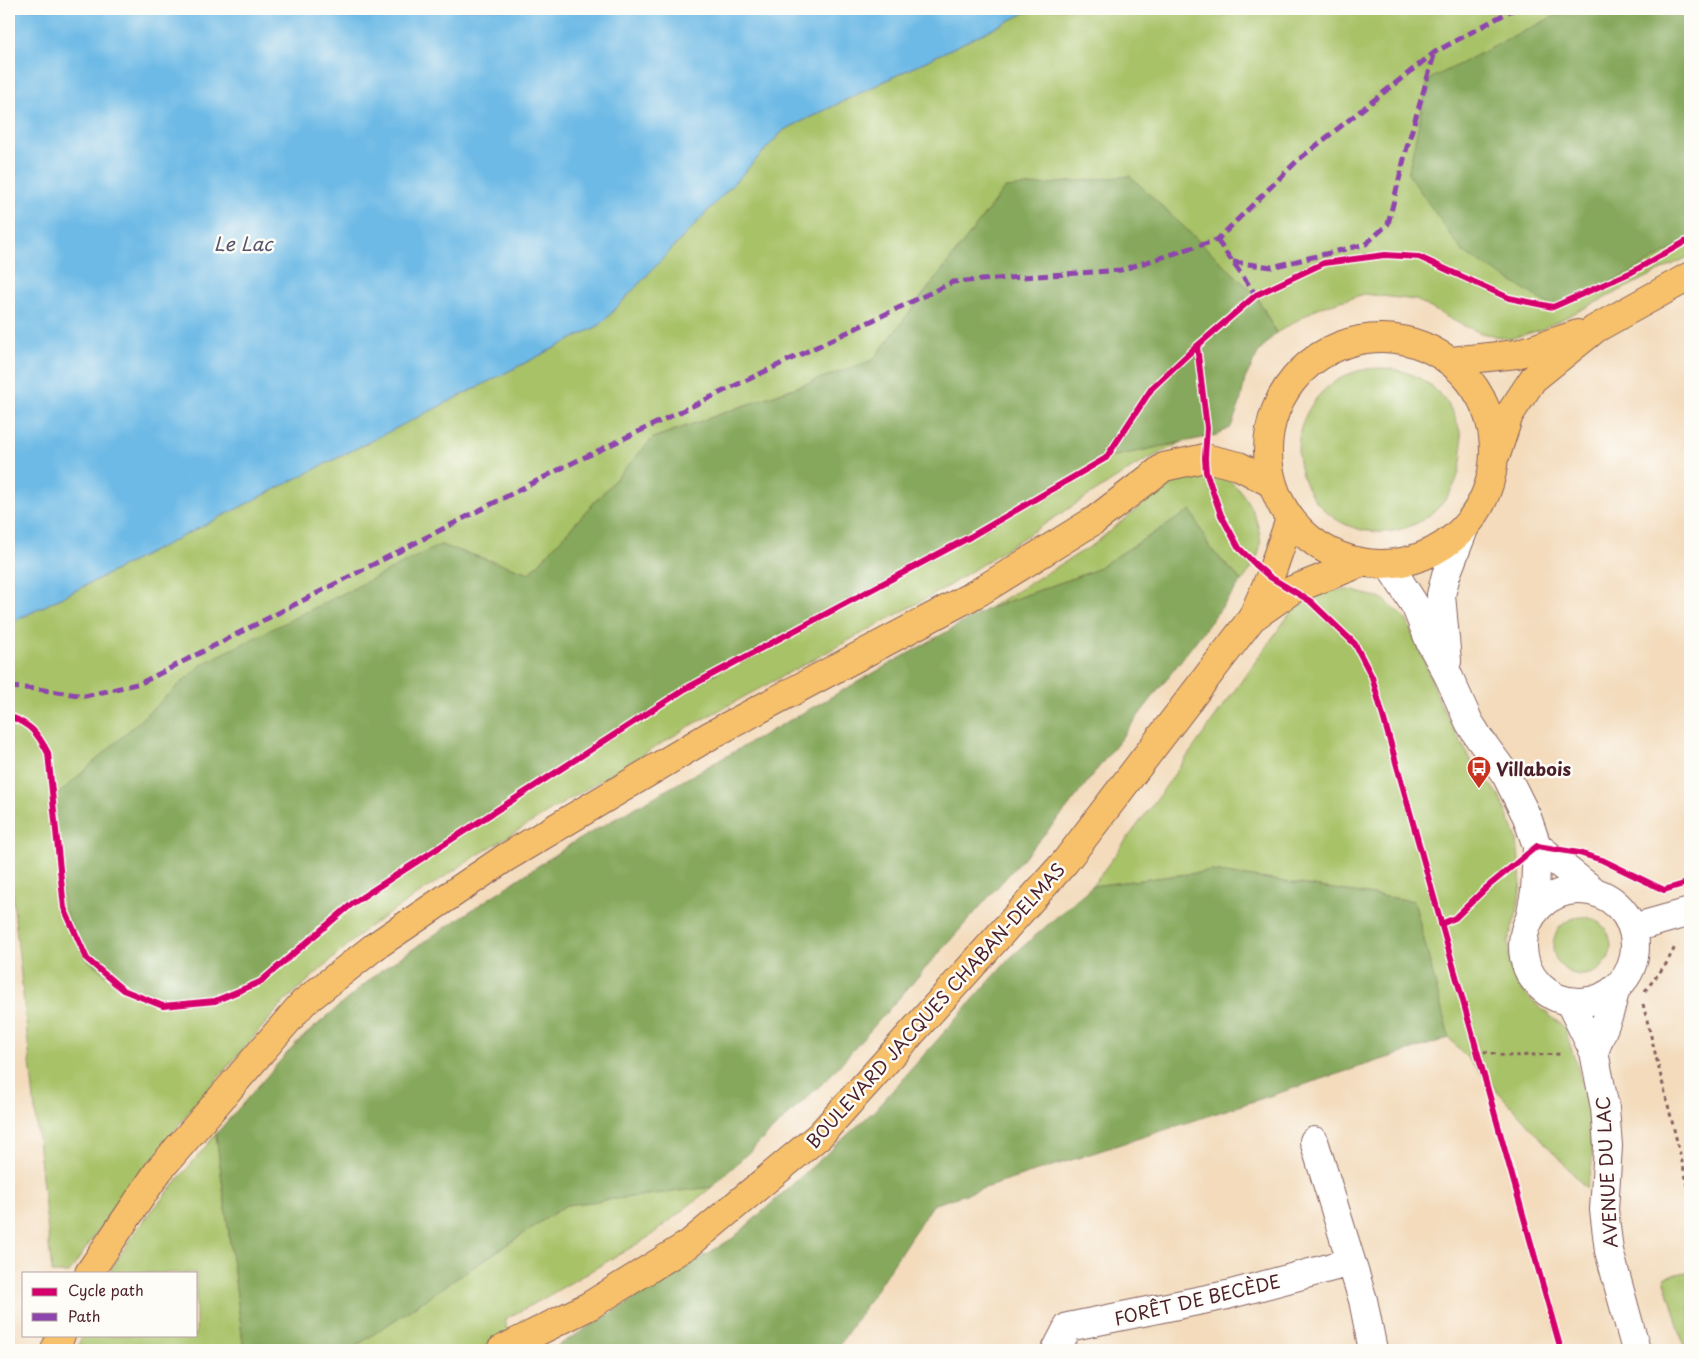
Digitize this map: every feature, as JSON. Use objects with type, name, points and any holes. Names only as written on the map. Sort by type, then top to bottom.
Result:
[{"type":"main road","points":[[1494,463],[1492,425],[1476,390],[1451,361],[1423,345],[1393,338],[1361,338],[1330,348],[1305,366],[1284,391],[1274,412],[1271,420],[1267,451],[1272,483],[1279,502],[1290,519],[1310,540],[1334,555],[1361,563],[1389,565],[1417,559],[1442,547],[1464,529],[1475,515],[1488,490],[1494,463],[1509,415],[1533,379],[1595,329],[1690,276]]},
{"type":"main road","points":[[1451,361],[1517,354],[1595,329]]},
{"type":"main road","points":[[90,1272],[159,1170],[303,1003],[374,947],[505,858],[711,735],[979,592],[1095,520],[1164,467],[1205,458],[1239,466],[1272,483]]},
{"type":"main road","name":"BOULEVARD JACQUES CHABAN-DELMAS","points":[[506,1348],[589,1306],[689,1244],[820,1135],[1065,862],[1252,618],[1270,577],[1290,519]]},
{"type":"main road","name":"BOULEVARD JACQUES CHABAN-DELMAS","points":[[1252,618],[1292,590],[1361,563]]},
{"type":"main road","points":[[55,1350],[61,1336]]},
{"type":"street","points":[[1448,675],[1441,595],[1446,575],[1464,529]]},
{"type":"street","points":[[1389,565],[1416,607],[1430,642],[1474,730],[1506,775],[1527,817],[1537,846],[1535,892],[1523,947],[1526,962],[1532,976],[1542,988],[1554,996],[1569,1001],[1586,1002],[1629,992]]},
{"type":"street","points":[[1537,846],[1594,891],[1611,899],[1624,912],[1633,928],[1635,945],[1633,961],[1627,976],[1629,992],[1609,1014],[1594,1052]]},
{"type":"street","points":[[1530,918],[1542,903],[1558,893],[1576,889],[1594,891]]},
{"type":"street","points":[[1633,928],[1690,912]]},
{"type":"street","name":"AVENUE DU LAC","points":[[1569,1001],[1594,1052],[1605,1108],[1608,1146],[1604,1210],[1609,1251],[1636,1350]]},
{"type":"street","points":[[1314,1141],[1363,1300],[1373,1350]]},
{"type":"street","name":"FORÊT DE BECÈDE","points":[[1056,1350],[1068,1327],[1227,1295],[1351,1262]]},
{"type":"path","points":[[1629,992],[1690,1194]]},
{"type":"path","points":[[1474,1041],[1479,1059]]},
{"type":"green space","points":[[1033,9],[1690,9],[1690,256],[1540,330],[1509,339],[1481,333],[1416,300],[1364,294],[1318,308],[1276,333],[1256,295],[1005,188],[873,360],[653,438],[530,573],[440,545],[260,982],[353,903],[686,689],[970,537],[1106,458],[1182,442],[1135,466],[942,590],[690,726],[476,856],[367,928],[285,1001],[192,1108],[102,1225],[70,1272],[52,1272],[9,860],[9,624],[600,325],[784,130]]},
{"type":"green space","points":[[1568,9],[1690,9],[1690,239],[1632,272],[1553,307],[1462,251],[1408,174],[1428,80]]},
{"type":"green space","points":[[1130,176],[1256,295],[1276,333],[1258,353],[1245,379],[1240,403],[1231,427],[1217,435],[1106,458],[970,537],[686,689],[353,903],[260,982],[215,1001],[163,1006],[123,990],[87,959],[64,908],[53,799],[202,664],[440,545],[530,573],[653,438],[873,360],[1005,188]]},
{"type":"green space","points":[[1388,368],[1404,371],[1419,377],[1444,398],[1453,411],[1459,426],[1462,450],[1461,466],[1453,489],[1432,514],[1419,523],[1404,529],[1372,532],[1356,529],[1341,523],[1316,502],[1307,489],[1301,474],[1298,442],[1301,426],[1307,411],[1328,386],[1341,377],[1356,371]]},
{"type":"green space","points":[[1199,475],[1217,475],[1236,486],[1254,516],[1258,526],[1260,546],[1253,565],[1242,581],[1210,548],[1191,511],[1093,571],[987,609],[1093,545],[1149,499],[1177,480]]},
{"type":"green space","points":[[1191,510],[1210,548],[1242,581],[1065,811],[828,1078],[712,1187],[566,1205],[350,1350],[244,1350],[216,1134],[296,1043],[380,971],[574,842],[987,609],[1093,571]]},
{"type":"green space","points":[[1321,590],[1350,590],[1383,599],[1406,619],[1441,705],[1473,764],[1499,795],[1517,839],[1521,885],[1517,912],[1508,942],[1510,966],[1517,985],[1531,1000],[1564,1027],[1579,1072],[1591,1122],[1592,1165],[1586,1188],[1449,1038],[1414,901],[1212,871],[1092,886],[1291,612]]},
{"type":"green space","points":[[1212,871],[1414,901],[1449,1038],[932,1205],[836,1350],[551,1350],[733,1238],[875,1110],[1011,957],[1092,886]]},
{"type":"green space","points":[[1582,917],[1593,919],[1606,930],[1611,946],[1609,957],[1598,970],[1582,975],[1571,973],[1558,962],[1553,946],[1555,935],[1566,922]]},
{"type":"green space","points":[[216,1134],[244,1350],[77,1350],[82,1336],[198,1336],[198,1272],[110,1272],[137,1229]]},
{"type":"green space","points":[[712,1187],[649,1237],[505,1319],[511,1350],[350,1350],[566,1205]]},
{"type":"green space","points":[[1690,1271],[1690,1350],[1685,1350],[1664,1277]]},
{"type":"water","name":"Le Lac","points":[[9,9],[1033,9],[784,130],[600,325],[9,624]]},
{"type":"marked path","points":[[9,687],[85,696],[141,683],[566,466],[953,282],[1121,270],[1217,240],[1298,160],[1435,52],[1514,9]]},
{"type":"marked path","points":[[1233,262],[1272,267],[1366,244],[1388,224],[1407,147],[1435,52]]},
{"type":"marked path","points":[[1217,240],[1256,295]]},
{"type":"cycle path","points":[[9,716],[33,730],[48,753],[64,908],[87,959],[123,990],[163,1006],[215,1001],[260,982],[353,903],[685,689],[970,537],[1106,458],[1152,388],[1256,295],[1324,263],[1385,255],[1419,257],[1509,298],[1553,307],[1632,272],[1690,239]]},
{"type":"cycle path","points":[[1197,346],[1207,428],[1206,472],[1221,515],[1239,548],[1256,565],[1270,577],[1310,601],[1355,644],[1372,677],[1561,1350]]},
{"type":"cycle path","points":[[1441,924],[1455,918],[1486,888],[1537,846],[1579,853],[1602,860],[1664,890],[1690,882]]},
{"type":"place","name":"Villabois","points":[[1479,789]]}]
